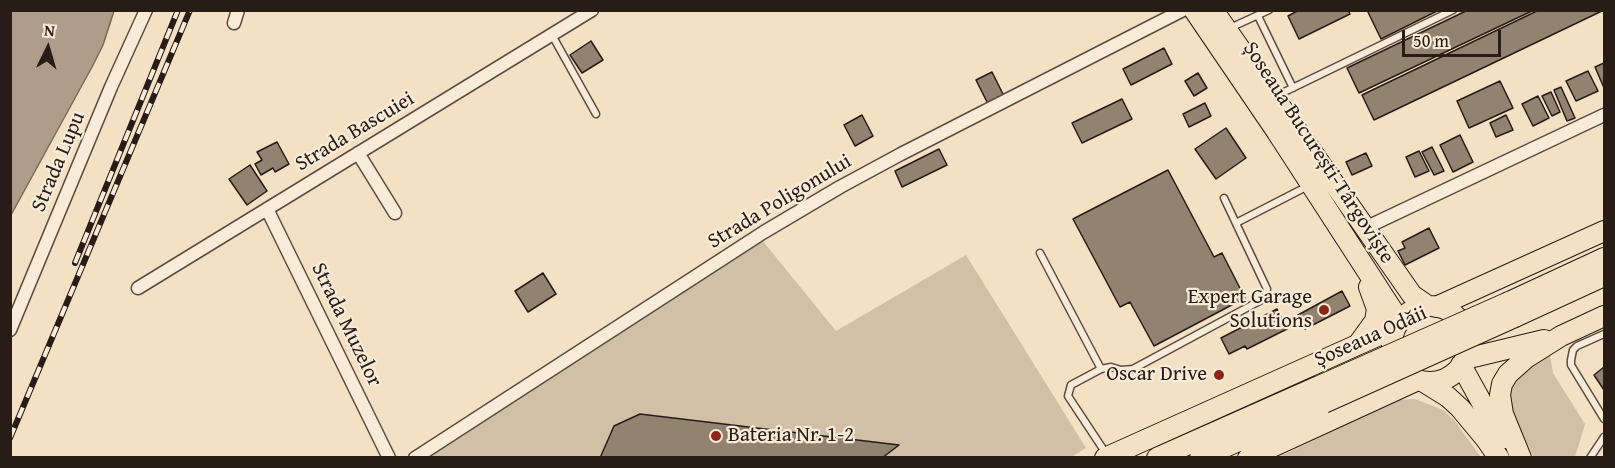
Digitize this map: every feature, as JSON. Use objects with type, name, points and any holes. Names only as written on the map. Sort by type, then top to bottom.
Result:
[{"type":"main road","name":"Șoseaua București-Târgoviște","points":[[1194,10],[1393,311],[1396,326]]},
{"type":"main road","name":"Șoseaua București-Târgoviște","points":[[1214,10],[1412,295],[1432,307]]},
{"type":"main road","points":[[1106,457],[1357,345],[1396,326],[1408,313],[1432,307],[1605,231]]},
{"type":"main road","points":[[1367,232],[1410,280],[1426,291],[1458,289],[1497,274],[1522,269]]},
{"type":"main road","points":[[1357,255],[1377,309],[1376,321],[1357,345]]},
{"type":"main road","name":"Șoseaua Odăii","points":[[1512,309],[1605,258]]},
{"type":"main road","name":"Șoseaua Odăii","points":[[1157,458],[1320,395],[1512,309],[1605,276]]},
{"type":"main road","points":[[1248,458],[1421,381],[1435,382],[1454,373],[1463,362],[1467,339],[1460,322],[1454,315],[1432,307]]},
{"type":"main road","points":[[1519,458],[1503,414],[1500,394],[1502,384],[1516,365],[1561,336],[1605,316]]},
{"type":"main road","points":[[1396,326],[1392,349],[1395,359],[1408,376],[1448,397],[1460,408],[1499,458]]},
{"type":"main road","points":[[1463,362],[1561,336]]},
{"type":"main road","points":[[1463,362],[1482,403],[1519,458]]},
{"type":"main road","name":"Șoseaua Odăii","points":[[1200,458],[1320,395]]},
{"type":"street","name":"Strada Lupu","points":[[10,330],[111,87],[146,10]]},
{"type":"street","points":[[234,23],[238,10]]},
{"type":"street","name":"Strada Bascuiei","points":[[138,288],[592,10]]},
{"type":"street","name":"Strada Poligonului","points":[[415,458],[764,232],[840,187],[1183,10]]},
{"type":"street","points":[[1367,232],[1605,115]]},
{"type":"street","points":[[358,153],[395,213]]},
{"type":"street","name":"Strada Muzelor","points":[[267,209],[389,458]]},
{"type":"lane","points":[[1227,30],[1269,10]]},
{"type":"lane","points":[[1274,97],[1453,10]]},
{"type":"lane","points":[[1258,16],[1293,88]]},
{"type":"lane","points":[[552,35],[597,114]]},
{"type":"lane","points":[[1236,223],[1311,184]]},
{"type":"lane","points":[[1106,457],[1068,396],[1071,385],[1101,369],[1111,367],[1121,370],[1133,369],[1265,298],[1267,289],[1224,198]]},
{"type":"lane","points":[[1040,253],[1101,369]]},
{"type":"lane","points":[[1605,334],[1577,346],[1571,360],[1571,365],[1605,419]]},
{"type":"lane","points":[[1590,458],[1605,436]]},
{"type":"shaded area","points":[[11,10],[114,11],[103,45],[92,67],[11,215]]},
{"type":"shaded area","points":[[762,240],[836,331],[966,255],[1086,448],[1070,458],[416,458]]},
{"type":"shaded area","points":[[1550,355],[1553,373],[1585,424],[1575,457],[1534,457],[1512,416],[1509,402],[1510,387],[1517,375]]},
{"type":"shaded area","points":[[1415,399],[1443,410],[1454,420],[1481,457],[1277,458],[1397,400]]},
{"type":"building","points":[[1299,10],[1348,10],[1350,14],[1299,39],[1288,16]]},
{"type":"building","points":[[1367,10],[1439,10],[1381,39]]},
{"type":"building","points":[[1468,10],[1534,10],[1359,93],[1347,68]]},
{"type":"building","points":[[1539,10],[1604,10],[1374,120],[1362,95]]},
{"type":"building","points":[[591,41],[603,60],[582,73],[570,55]]},
{"type":"building","points":[[1164,48],[1172,64],[1131,85],[1123,69]]},
{"type":"building","points":[[1604,63],[1604,88],[1595,67]]},
{"type":"building","points":[[1588,71],[1598,91],[1576,101],[1566,81]]},
{"type":"building","points":[[992,72],[1004,96],[988,104],[976,80]]},
{"type":"building","points":[[1198,73],[1207,88],[1194,96],[1185,81]]},
{"type":"building","points":[[1500,81],[1513,108],[1469,128],[1457,101]]},
{"type":"building","points":[[1561,87],[1575,118],[1567,121],[1554,90]]},
{"type":"building","points":[[1551,92],[1560,112],[1552,116],[1542,96]]},
{"type":"building","points":[[1538,96],[1549,118],[1533,126],[1522,104]]},
{"type":"building","points":[[1122,99],[1132,119],[1082,143],[1072,123]]},
{"type":"building","points":[[1205,103],[1211,116],[1189,127],[1183,114]]},
{"type":"building","points":[[862,115],[873,136],[855,146],[844,125]]},
{"type":"building","points":[[1506,115],[1513,130],[1496,137],[1490,123]]},
{"type":"building","points":[[1226,128],[1246,158],[1216,179],[1195,149]]},
{"type":"building","points":[[1460,135],[1473,162],[1453,172],[1440,145]]},
{"type":"building","points":[[277,142],[289,164],[275,172],[273,168],[261,175],[255,164],[262,160],[257,152]]},
{"type":"building","points":[[1432,147],[1444,171],[1434,175],[1422,152]]},
{"type":"building","points":[[939,149],[947,165],[902,187],[895,171]]},
{"type":"building","points":[[1419,151],[1429,171],[1415,177],[1406,157]]},
{"type":"building","points":[[1366,153],[1372,166],[1352,175],[1346,162]]},
{"type":"building","points":[[250,165],[267,191],[247,205],[229,179]]},
{"type":"building","points":[[1168,170],[1214,257],[1222,253],[1245,298],[1154,346],[1130,302],[1120,307],[1073,219]]},
{"type":"building","points":[[1429,228],[1439,248],[1405,265],[1398,251],[1405,248],[1402,242]]},
{"type":"building","points":[[543,273],[556,294],[528,312],[515,291]]},
{"type":"building","name":"Expert Garage Solutions","points":[[1342,291],[1350,306],[1305,329],[1298,315]]},
{"type":"building","points":[[1277,309],[1287,329],[1247,349],[1245,346],[1229,354],[1221,338]]},
{"type":"building","points":[[1604,367],[1604,390],[1594,375]]},
{"type":"building","name":"Bateria Nr. 1-2","points":[[640,414],[899,445],[882,458],[600,458],[614,426]]},
{"type":"railway","points":[[75,263],[178,10]]},
{"type":"railway","points":[[10,438],[190,10]]},
{"type":"place","name":"Expert Garage Solutions","points":[[1324,310]]},
{"type":"place","name":"Oscar Drive","points":[[1219,375]]},
{"type":"place","name":"Bateria Nr. 1-2","points":[[716,436]]}]
